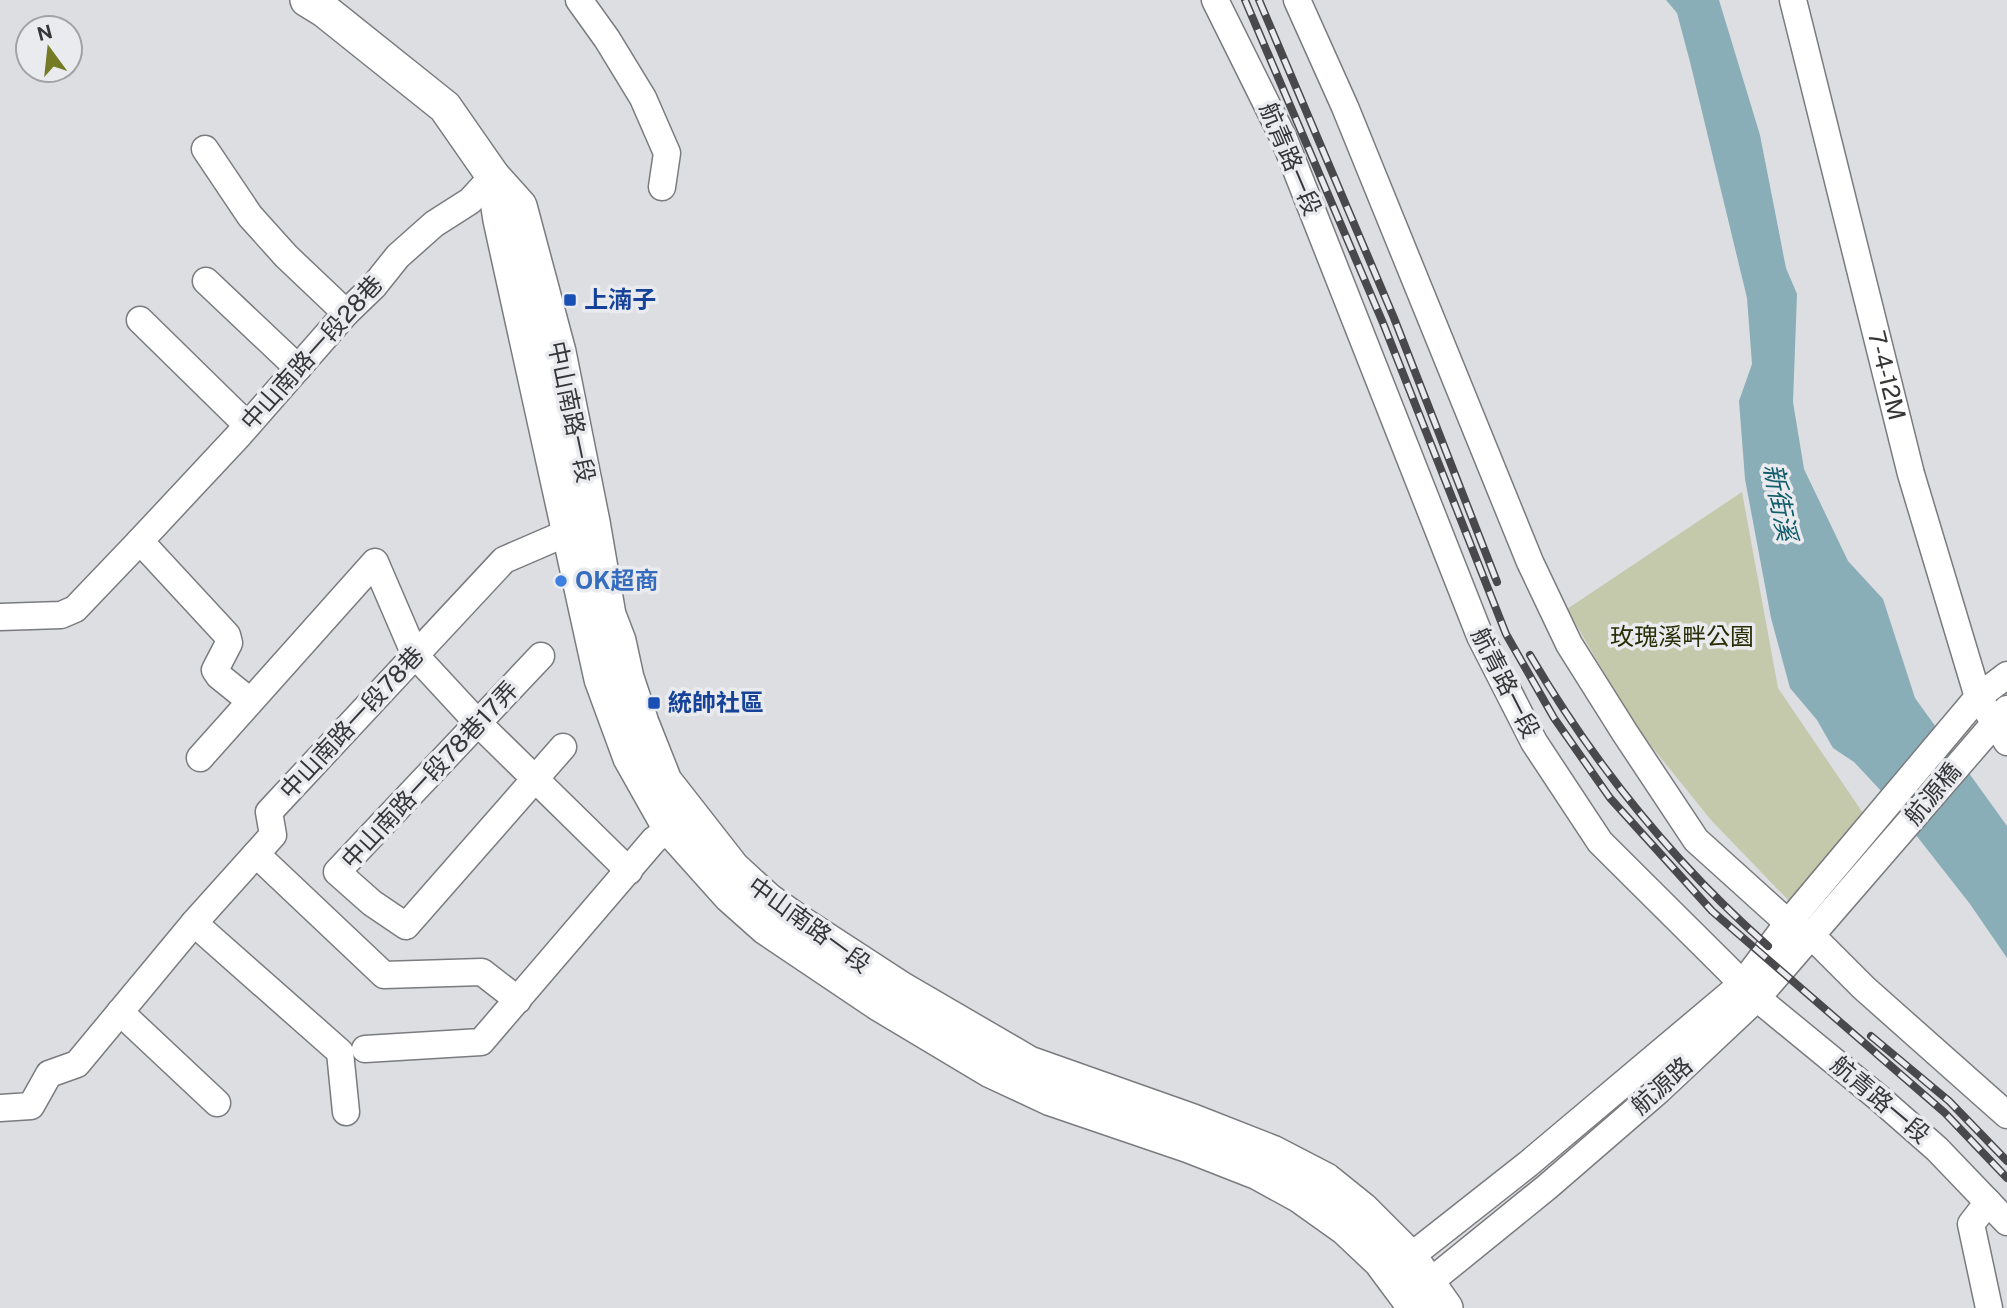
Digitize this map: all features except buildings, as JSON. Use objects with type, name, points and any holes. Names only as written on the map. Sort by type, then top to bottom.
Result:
[{"type":"main road","name":"中山南路一段","points":[[319,4],[445,107],[493,176],[500,220],[580,527],[601,679],[630,758],[679,822],[730,896],[766,928],[879,1004],[991,1071],[1051,1099],[1189,1146],[1258,1173],[1300,1196],[1345,1228],[1380,1261],[1416,1288]]},
{"type":"street","points":[[579,0],[607,39],[643,98],[667,153],[662,187]]},
{"type":"street","name":"航青路一段","points":[[1215,0],[1284,139],[1480,636],[1534,742],[1600,842],[1750,990],[1919,1132],[2007,1222]]},
{"type":"street","points":[[1297,0],[1350,120],[1530,562],[1569,644],[1696,839],[2002,1109]]},
{"type":"street","name":"7-4-12M","points":[[1793,0],[1911,474],[1978,697],[2003,724]]},
{"type":"street","points":[[205,149],[250,216],[286,256],[346,313]]},
{"type":"street","name":"中山南路一段28巷","points":[[0,617],[61,614],[75,609],[141,541],[398,256],[434,224],[470,201],[493,176]]},
{"type":"street","points":[[206,281],[298,368]]},
{"type":"street","points":[[140,320],[247,425]]},
{"type":"street","name":"中山南路一段78巷","points":[[0,1108],[32,1106],[49,1074],[77,1064],[194,923],[273,835],[269,812],[504,560],[580,527]]},
{"type":"street","points":[[141,541],[227,635],[229,643],[215,670],[250,701]]},
{"type":"street","points":[[200,758],[375,562],[415,656],[477,722],[629,871]]},
{"type":"street","name":"中山南路一段78巷17弄","points":[[541,656],[337,872],[372,903],[406,926],[563,747]]},
{"type":"street","points":[[1978,697],[2007,675]]},
{"type":"street","name":"航源橋","points":[[1871,824],[1978,697]]},
{"type":"street","name":"航源橋","points":[[1889,845],[1976,742],[2003,724]]},
{"type":"street","points":[[365,1049],[481,1042],[654,840],[679,822]]},
{"type":"street","name":"航源路","points":[[1416,1288],[1547,1187],[1647,1100],[1750,990],[1799,929],[1871,824]]},
{"type":"street","name":"航源路","points":[[1799,929],[1889,845]]},
{"type":"street","points":[[256,854],[384,975],[482,972],[518,1000]]},
{"type":"street","points":[[194,923],[340,1052],[346,1112]]},
{"type":"street","points":[[120,1012],[217,1103]]},
{"type":"street","points":[[1988,1202],[1971,1224],[1989,1308]]},
{"type":"green space","name":"玫瑰溪畔公園","points":[[1742,492],[1778,688],[1865,816],[1789,901],[1711,820],[1635,726],[1567,609]]},
{"type":"water","name":"新街溪","points":[[1666,0],[1719,0],[1760,135],[1786,268],[1797,294],[1793,402],[1804,469],[1848,561],[1883,599],[1915,698],[2007,826],[2007,958],[1970,904],[1883,793],[1854,762],[1833,748],[1817,720],[1790,688],[1771,618],[1745,479],[1739,401],[1752,364],[1747,298],[1677,13]]},
{"type":"railway","points":[[1245,0],[1383,323],[1506,634],[1554,718],[1610,798],[1712,911],[1945,1113],[2007,1178]]},
{"type":"railway","points":[[1259,0],[1394,318],[1497,582]]},
{"type":"railway","points":[[1530,655],[1581,735],[1637,810],[1700,880],[1768,946]]},
{"type":"railway","points":[[1871,1036],[1949,1101],[2007,1161]]},
{"type":"place","name":"上湳子","points":[[570,300]]},
{"type":"place","name":"OK超商","points":[[561,581]]},
{"type":"place","name":"統帥社區","points":[[654,703]]}]
